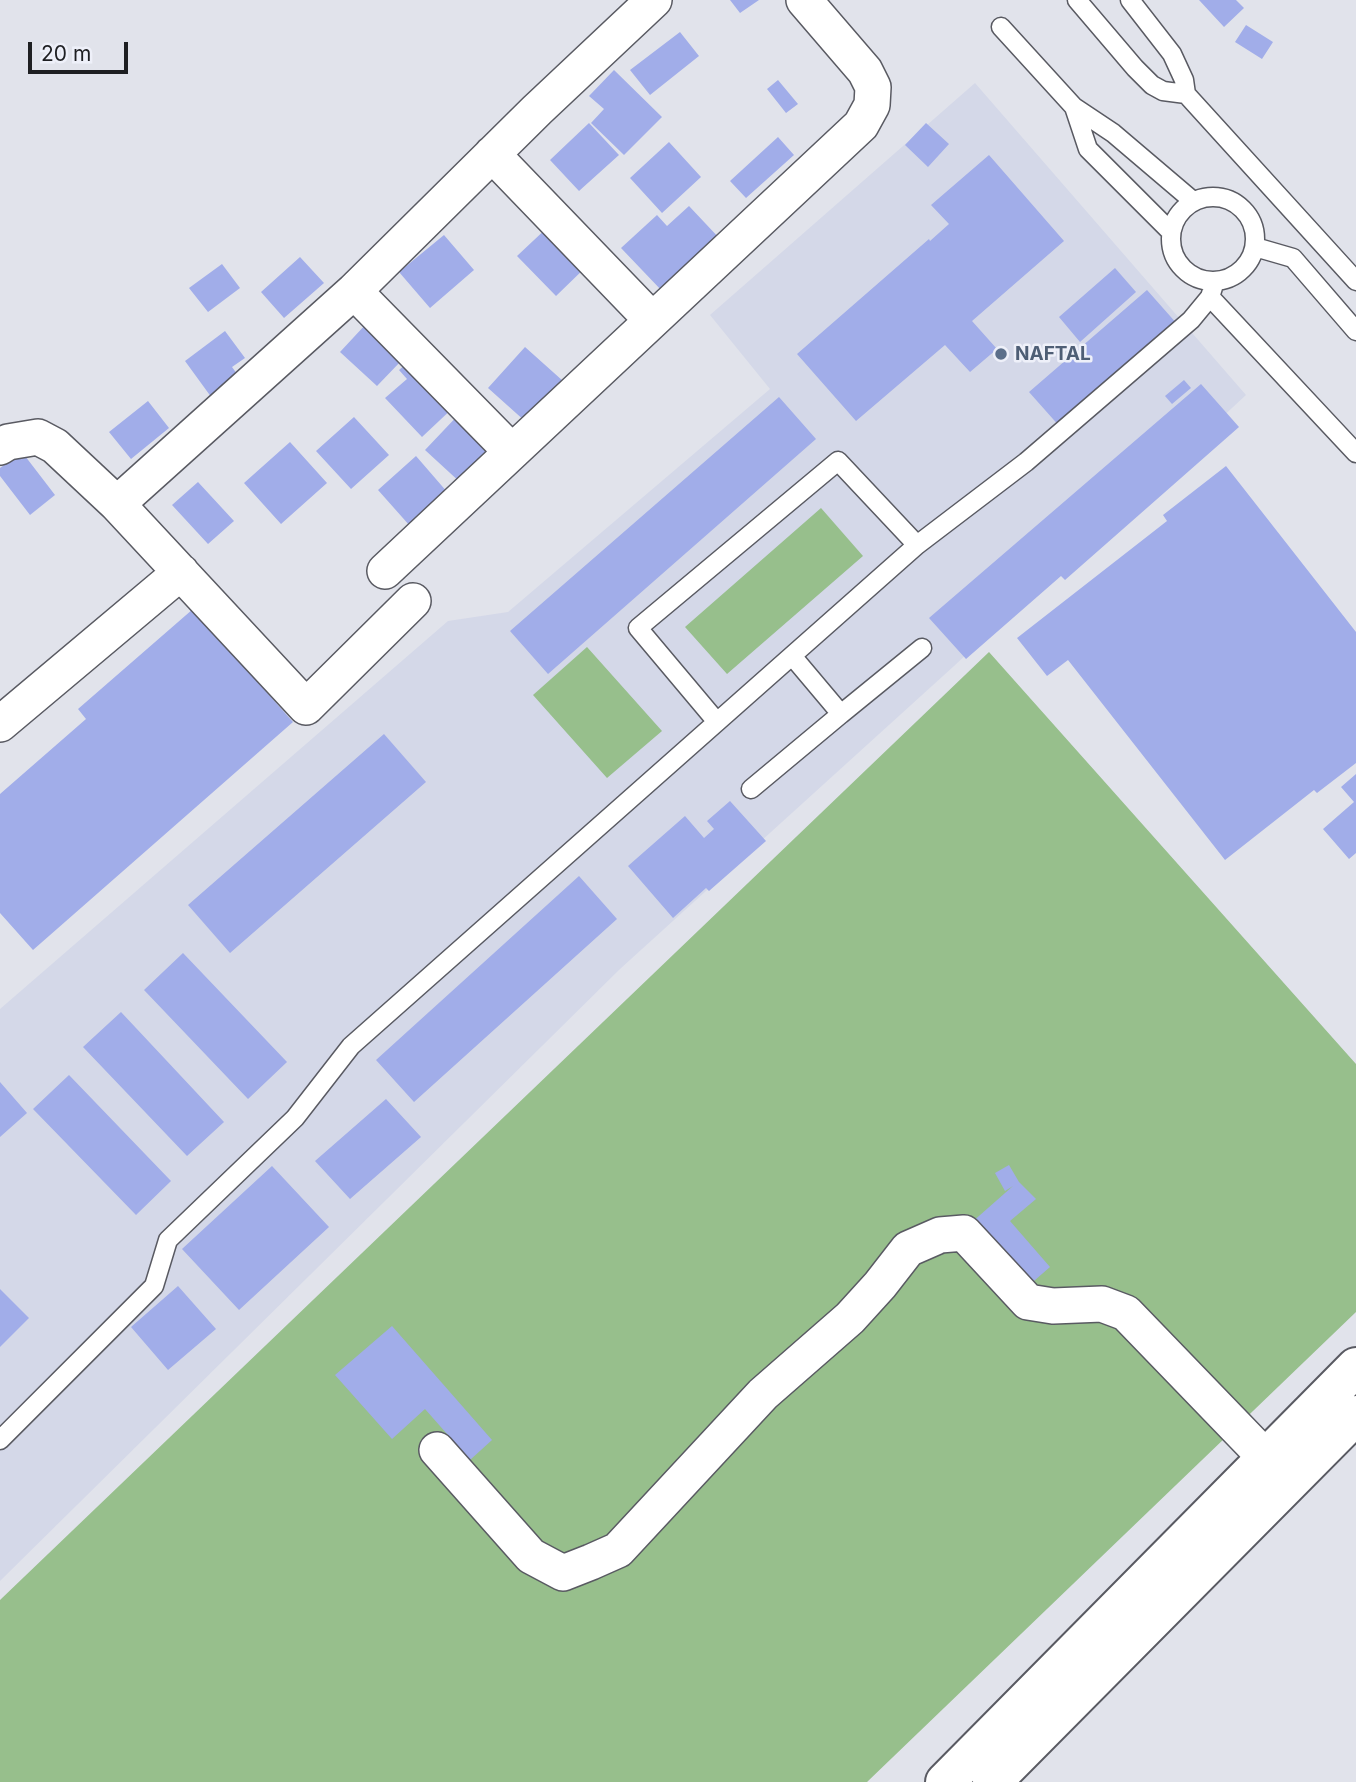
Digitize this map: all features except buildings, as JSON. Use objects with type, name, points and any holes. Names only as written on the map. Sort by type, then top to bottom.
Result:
[{"type":"street","points":[[117,504],[354,291],[492,154],[654,0]]},
{"type":"street","points":[[385,571],[861,125],[872,106],[873,87],[865,71],[804,0]]},
{"type":"street","points":[[492,154],[652,320]]},
{"type":"street","points":[[354,291],[512,452]]},
{"type":"street","points":[[0,447],[8,442],[38,437],[55,446],[117,504],[306,707],[413,601]]},
{"type":"street","points":[[0,724],[181,572]]},
{"type":"street","points":[[436,1450],[531,1556],[563,1573],[591,1562],[618,1549],[763,1394],[850,1318],[908,1250],[940,1235],[964,1233],[1028,1302],[1053,1306],[1102,1304],[1126,1313],[1266,1458]]},
{"type":"street","points":[[945,1782],[1356,1367]]},
{"type":"street","points":[[992,1782],[1356,1415]]},
{"type":"lane","points":[[1077,0],[1143,77],[1163,91],[1186,94]]},
{"type":"lane","points":[[1130,0],[1172,54],[1184,80],[1186,94],[1356,281]]},
{"type":"lane","points":[[1001,27],[1074,107],[1113,132],[1193,201]]},
{"type":"lane","points":[[1074,107],[1088,149],[1171,232]]},
{"type":"lane","points":[[0,1440],[154,1286],[168,1240],[295,1118],[351,1046],[917,545],[1026,462],[1082,415],[1191,320],[1212,289],[1248,264],[1255,247],[1254,228],[1245,211],[1230,200],[1211,197],[1193,201],[1178,214],[1171,232],[1172,251],[1181,267],[1212,289],[1356,453]]},
{"type":"lane","points":[[1255,247],[1293,258],[1356,331]]},
{"type":"lane","points":[[717,722],[638,628],[838,461],[917,545]]},
{"type":"lane","points":[[751,789],[922,648]]},
{"type":"lane","points":[[793,657],[841,714]]},
{"type":"shaded area","name":"NAFTAL","points":[[975,83],[1246,395],[954,666],[620,969],[0,1581],[0,1009],[448,621],[508,612],[770,389],[710,315]]},
{"type":"green space","points":[[821,508],[863,556],[727,674],[685,627]]},
{"type":"green space","points":[[587,647],[662,731],[607,778],[533,695]]},
{"type":"green space","points":[[989,652],[1356,1064],[1356,1312],[867,1782],[0,1782],[0,1600]]},
{"type":"place","name":"NAFTAL","points":[[1001,354]]}]
